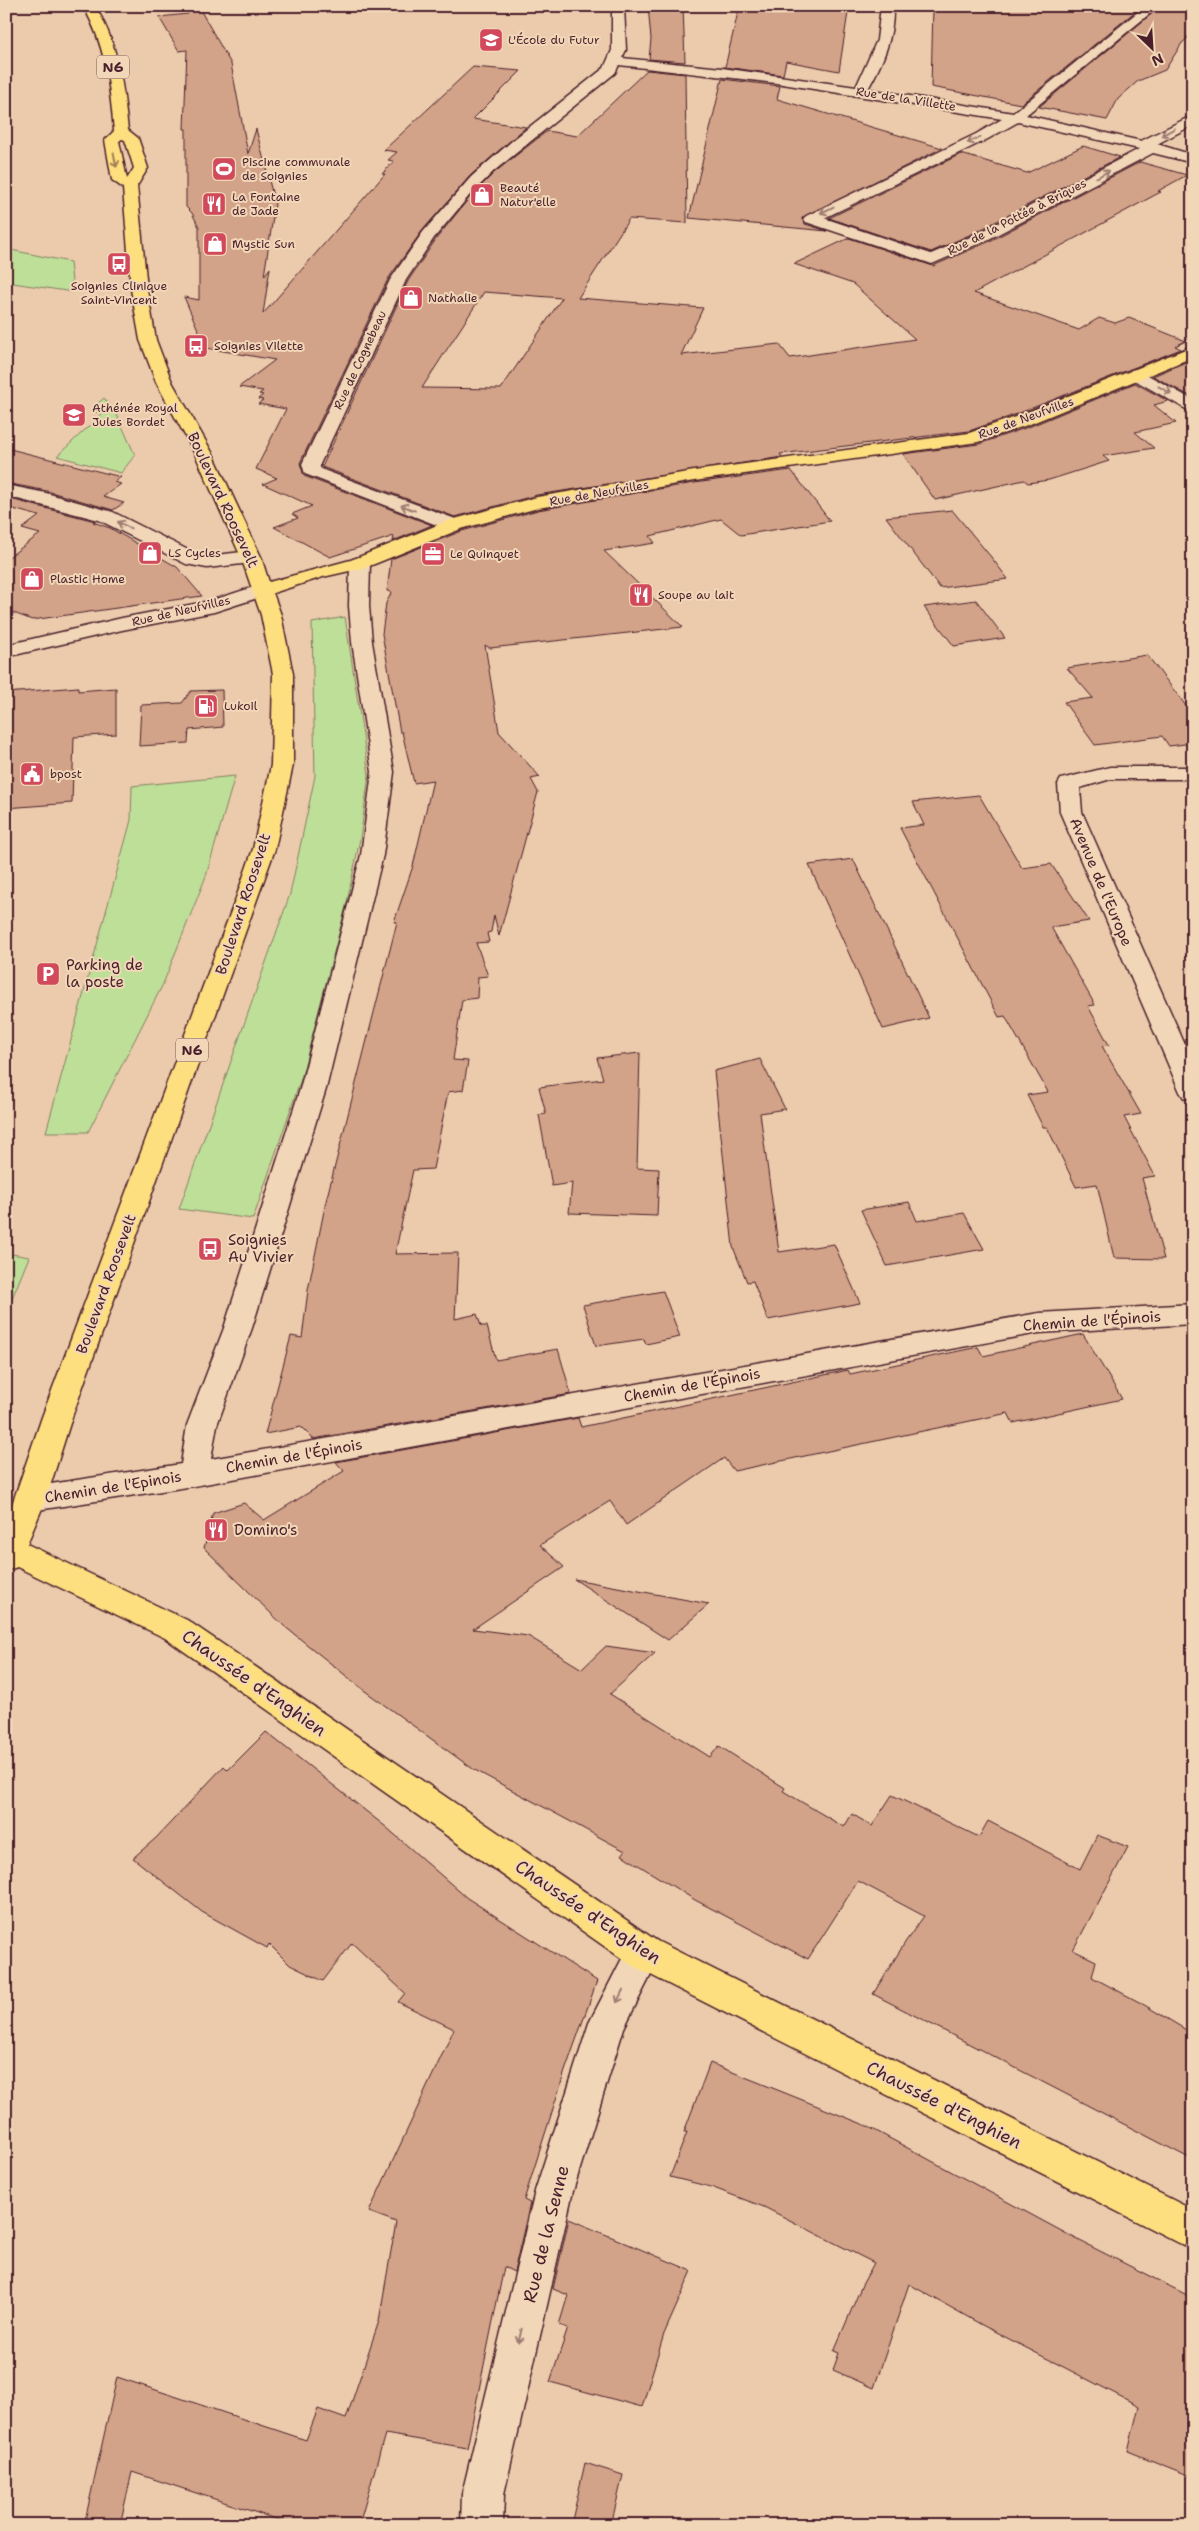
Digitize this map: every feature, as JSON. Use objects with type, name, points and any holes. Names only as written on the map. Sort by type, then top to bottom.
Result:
[{"type":"main road","name":"N6","points":[[89,6],[104,32],[113,62],[121,132],[112,140],[113,154],[119,180],[130,186]]},
{"type":"main road","name":"Boulevard Roosevelt","points":[[32,1499],[57,1417],[248,898],[264,849],[282,765],[283,674],[271,615],[251,558],[204,454],[164,382],[154,356],[138,290],[130,186],[141,168],[131,138],[121,132]]},
{"type":"main road","name":"Rue de Neufvilles","points":[[263,590],[317,573],[360,563],[454,525],[537,503],[684,478],[972,438],[1024,420],[1193,351]]},
{"type":"main road","name":"N6","points":[[7,1553],[32,1499]]},
{"type":"main road","name":"Chaussée d'Enghien","points":[[7,1553],[176,1629],[644,1953],[1193,2232]]},
{"type":"street","points":[[614,62],[619,50],[618,6]]},
{"type":"street","points":[[860,91],[874,68],[884,44],[887,6]]},
{"type":"street","points":[[1016,117],[1153,6]]},
{"type":"street","name":"Rue de la Villette","points":[[614,62],[662,64],[860,91],[1016,117],[1148,146],[1193,159]]},
{"type":"street","name":"Rue de Cognebeau","points":[[454,525],[311,470],[311,464],[398,280],[415,254],[465,191],[489,167],[610,70],[614,62]]},
{"type":"street","name":"Rue de la Pottée à Briques","points":[[1016,117],[981,137],[810,219],[932,259],[982,236],[1148,146]]},
{"type":"street","points":[[1148,146],[1193,119]]},
{"type":"street","points":[[1137,374],[1193,408]]},
{"type":"street","points":[[6,490],[40,497],[106,516],[193,560],[206,562],[251,558]]},
{"type":"street","points":[[194,1474],[202,1424],[238,1328],[313,1089],[372,855],[383,772],[362,642],[359,606],[360,563]]},
{"type":"street","name":"Rue de Neufvilles","points":[[6,651],[122,624],[214,606],[263,590]]},
{"type":"street","name":"Avenue de l'Europe","points":[[1193,773],[1110,773],[1069,784],[1071,812],[1193,1092]]},
{"type":"street","name":"Chemin de l'Épinois","points":[[194,1474],[1040,1323],[1193,1314]]},
{"type":"street","name":"Chemin de l'Epinois","points":[[32,1499],[194,1474]]},
{"type":"street","name":"Rue de la Senne","points":[[482,2525],[483,2494],[554,2191],[607,2023],[644,1953]]},
{"type":"green space","points":[[6,249],[70,262],[73,292],[6,282]]},
{"type":"green space","points":[[104,398],[117,415],[135,455],[121,473],[57,456],[102,414],[90,410]]},
{"type":"green space","points":[[345,617],[369,775],[360,839],[347,902],[301,1079],[253,1219],[179,1209],[290,894],[315,776],[312,623]]},
{"type":"green space","points":[[235,776],[206,876],[163,984],[88,1132],[46,1132],[131,820],[132,786]]},
{"type":"green space","points":[[6,1253],[29,1257],[6,1313]]},
{"type":"building","points":[[188,6],[198,6],[231,64],[248,154],[256,129],[275,204],[264,276],[270,268],[263,314],[385,174],[382,174],[394,161],[388,160],[397,152],[384,150],[473,67],[521,71],[473,119],[526,127],[470,176],[422,231],[388,279],[300,463],[304,476],[432,525],[393,541],[394,536],[330,557],[274,527],[298,518],[292,514],[312,506],[263,484],[277,478],[256,469],[286,409],[258,404],[263,400],[258,399],[263,395],[259,394],[263,391],[239,387],[275,360],[206,348],[184,297],[199,300],[199,227],[192,213],[186,207],[186,129],[184,129],[187,50],[179,51],[159,17],[188,14]]},
{"type":"building","points":[[648,6],[683,6],[685,62],[649,59],[651,39]]},
{"type":"building","points":[[752,6],[849,6],[839,71],[786,61],[783,75],[725,67],[739,8],[752,9]]},
{"type":"building","points":[[933,6],[1142,6],[1021,104],[931,87]]},
{"type":"building","points":[[1161,6],[1193,6],[1193,32],[1182,43],[1165,70],[1138,81],[1118,99],[1107,120],[1039,107]]},
{"type":"building","points":[[647,70],[685,74],[687,223],[629,219],[578,298],[703,308],[681,355],[779,344],[790,358],[915,339],[853,284],[794,264],[849,238],[933,266],[988,242],[1140,162],[1187,175],[1158,191],[1161,192],[974,293],[1079,330],[1099,318],[1115,323],[1129,318],[1186,341],[1175,346],[1181,349],[969,431],[780,454],[782,457],[537,495],[455,517],[322,467],[408,281],[436,239],[470,197],[495,172],[547,131],[577,136]],"holes":[[[484,292],[562,298],[501,389],[422,388]]]},
{"type":"building","points":[[722,79],[780,86],[777,99],[942,148],[802,218],[805,224],[827,231],[689,218]]},
{"type":"building","points":[[1083,146],[1120,157],[976,232],[931,252],[829,218],[961,154],[1027,173]]},
{"type":"building","points":[[1193,359],[1193,394],[1188,395],[1153,376]]},
{"type":"building","points":[[1135,383],[1168,401],[1154,405],[1176,423],[1135,432],[1154,448],[1103,456],[1109,461],[1049,480],[1028,483],[1024,480],[935,500],[903,454],[979,444],[1031,426]]},
{"type":"building","points":[[6,448],[121,477],[114,482],[121,484],[103,497],[124,503],[113,510],[47,491],[6,483]]},
{"type":"building","points":[[791,470],[830,521],[741,535],[721,519],[650,536],[655,543],[604,551],[683,627],[490,648],[485,645],[499,732],[540,777],[531,779],[538,792],[499,936],[494,915],[491,932],[487,933],[489,942],[476,943],[488,976],[478,977],[477,998],[462,1000],[453,1060],[468,1061],[463,1090],[448,1092],[433,1169],[413,1170],[395,1254],[458,1253],[455,1319],[477,1314],[481,1326],[487,1326],[496,1360],[558,1349],[571,1394],[313,1439],[301,1427],[265,1434],[291,1336],[302,1338],[308,1290],[326,1201],[397,922],[394,922],[413,866],[433,780],[414,783],[402,732],[400,732],[382,634],[386,603],[392,592],[387,591],[391,559],[462,531],[538,510],[694,483]]},
{"type":"building","points":[[6,498],[95,521],[93,522],[110,528],[177,567],[202,596],[32,620],[6,610],[6,559],[40,534],[22,529],[39,516],[6,507]]},
{"type":"building","points":[[952,510],[1008,579],[940,588],[886,517]]},
{"type":"building","points":[[976,600],[1005,638],[954,646],[924,607]]},
{"type":"building","points":[[1147,655],[1193,715],[1193,743],[1169,746],[1162,736],[1095,745],[1064,702],[1093,698],[1067,668]]},
{"type":"building","name":"bpost","points":[[78,687],[78,691],[116,688],[116,734],[74,737],[72,803],[6,808],[6,693]]},
{"type":"building","points":[[222,690],[223,727],[189,730],[188,743],[139,746],[141,705],[182,703],[191,691]]},
{"type":"building","points":[[979,795],[1022,868],[1051,864],[1089,921],[1051,927],[1095,1005],[1088,1006],[1109,1045],[1102,1046],[1141,1114],[1124,1117],[1155,1176],[1142,1178],[1164,1259],[1114,1258],[1097,1184],[1076,1187],[1047,1127],[1043,1127],[1027,1095],[1048,1092],[1005,1016],[999,1017],[900,828],[924,825],[913,802]]},
{"type":"building","points":[[853,859],[929,1018],[883,1029],[809,865]]},
{"type":"building","points":[[640,1053],[637,1168],[659,1169],[657,1216],[569,1213],[572,1183],[552,1186],[539,1115],[546,1114],[539,1087],[603,1079],[597,1058]]},
{"type":"building","points":[[760,1059],[785,1109],[760,1113],[779,1252],[834,1244],[860,1303],[768,1320],[753,1281],[747,1282],[733,1247],[714,1071]]},
{"type":"building","points":[[909,1202],[917,1221],[964,1213],[984,1249],[887,1266],[861,1210]]},
{"type":"building","points":[[663,1291],[680,1337],[646,1344],[644,1339],[596,1346],[583,1305]]},
{"type":"building","points":[[1083,1334],[1122,1399],[1013,1423],[1008,1413],[734,1471],[724,1458],[626,1525],[610,1501],[540,1545],[564,1567],[473,1629],[528,1636],[582,1669],[606,1646],[655,1653],[610,1694],[710,1757],[719,1746],[785,1788],[783,1791],[844,1827],[852,1814],[872,1826],[892,1795],[979,1837],[988,1821],[1080,1869],[1097,1835],[1128,1847],[1073,1950],[1096,1961],[1092,1977],[1193,2034],[1193,2160],[873,1994],[924,1916],[858,1881],[808,1959],[695,1900],[622,1855],[625,1851],[473,1769],[365,1691],[284,1626],[204,1548],[213,1513],[244,1503],[264,1520],[344,1471],[336,1462],[578,1418],[581,1427],[848,1370],[850,1374],[978,1347],[983,1356]]},
{"type":"building","points":[[574,1579],[709,1604],[668,1640]]},
{"type":"building","points":[[266,1732],[386,1827],[467,1898],[597,1981],[565,2071],[524,2200],[530,2203],[514,2272],[504,2267],[467,2448],[385,2434],[359,2525],[294,2525],[132,2472],[120,2525],[84,2525],[117,2377],[306,2440],[318,2409],[346,2419],[379,2321],[396,2222],[369,2212],[454,2029],[398,2002],[405,1993],[352,1943],[323,1981],[290,1965],[269,1944],[267,1948],[202,1912],[133,1858],[156,1838],[224,1766],[228,1770]]},
{"type":"building","points":[[710,2063],[865,2125],[1080,2241],[1193,2298],[1193,2477],[1128,2451],[1139,2406],[982,2325],[909,2284],[874,2388],[833,2370],[839,2353],[834,2351],[862,2285],[874,2263],[764,2207],[711,2187],[670,2177],[687,2132],[684,2132]]},
{"type":"building","points":[[569,2219],[692,2271],[664,2334],[642,2407],[550,2382],[568,2328],[559,2325],[568,2295],[553,2289]]},
{"type":"building","points":[[585,2463],[623,2475],[611,2525],[571,2525]]},
{"type":"place","name":"L'École du Futur","points":[[491,40]]},
{"type":"place","name":"Piscine communale de Soignies","points":[[224,169]]},
{"type":"place","name":"Beauté Natur'elle","points":[[482,195]]},
{"type":"place","name":"La Fontaine de Jade","points":[[214,204]]},
{"type":"place","name":"Mystic Sun","points":[[215,244]]},
{"type":"place","name":"Soignies Clinique Saint-Vincent","points":[[119,264]]},
{"type":"place","name":"Nathalie","points":[[411,298]]},
{"type":"place","name":"Soignies Vilette","points":[[196,346]]},
{"type":"place","name":"Athénée Royal Jules Bordet","points":[[74,415]]},
{"type":"place","name":"LS Cycles","points":[[150,553]]},
{"type":"place","name":"Le Quinquet","points":[[433,554]]},
{"type":"place","name":"Plastic Home","points":[[32,579]]},
{"type":"place","name":"Soupe au lait","points":[[641,595]]},
{"type":"place","name":"Lukoil","points":[[206,706]]},
{"type":"place","name":"bpost","points":[[32,774]]},
{"type":"place","name":"Parking de la poste","points":[[48,974]]},
{"type":"place","name":"Soignies Au Vivier","points":[[210,1249]]},
{"type":"place","name":"Domino's","points":[[216,1530]]}]
